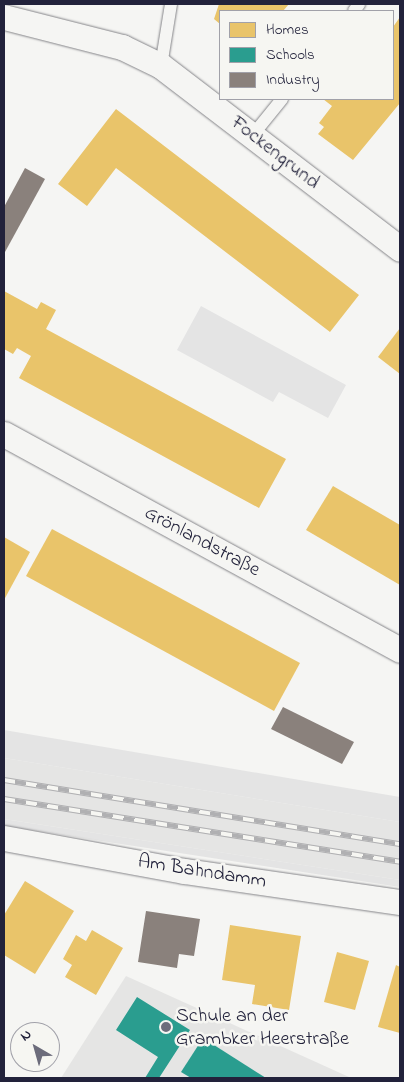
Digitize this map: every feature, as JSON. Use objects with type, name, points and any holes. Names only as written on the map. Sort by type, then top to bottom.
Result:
[{"type":"street","name":"Fockengrund","points":[[4,17],[122,47],[161,66],[252,136],[398,243]]},
{"type":"street","name":"Grönlandstraße","points":[[4,434],[400,650]]},
{"type":"street","name":"Am Bahndamm","points":[[4,838],[184,871],[400,902]]},
{"type":"lane","points":[[161,66],[171,4]]},
{"type":"lane","points":[[252,136],[281,100]]},
{"type":"shaded area","points":[[201,306],[346,385],[328,418],[279,392],[273,402],[177,350]]},
{"type":"shaded area","points":[[4,730],[400,797],[400,822],[4,758]]},
{"type":"shaded area","points":[[4,758],[400,822],[400,880],[4,819]]},
{"type":"shaded area","points":[[4,819],[400,880],[400,887],[4,826]]},
{"type":"shaded area","name":"Schule an der Grambker Heerstraße","points":[[126,976],[349,1077],[61,1078]]},
{"type":"building: Homes","points":[[219,4],[289,4],[284,10],[219,10],[219,23],[214,19]]},
{"type":"building: Homes","points":[[400,17],[400,103],[353,160],[318,134],[324,127],[319,123],[332,106],[324,100],[394,100],[394,26]]},
{"type":"building: Homes","points":[[116,109],[359,295],[330,332],[116,168],[87,206],[58,184]]},
{"type":"building: Homes","points":[[4,291],[37,309],[41,302],[56,310],[46,329],[286,459],[259,508],[19,378],[31,356],[17,348],[13,354],[4,349]]},
{"type":"building: Homes","points":[[400,328],[400,374],[378,357]]},
{"type":"building: Homes","points":[[333,486],[400,525],[400,585],[306,530]]},
{"type":"building: Homes","points":[[52,529],[300,663],[274,711],[26,576]]},
{"type":"building: Homes","points":[[4,537],[30,552],[4,600]]},
{"type":"building: Homes","points":[[25,881],[74,911],[35,974],[4,955],[4,915]]},
{"type":"building: Homes","points":[[230,925],[301,936],[289,1010],[252,1004],[255,985],[222,980]]},
{"type":"building: Homes","points":[[92,930],[123,948],[96,995],[65,977],[72,965],[63,959],[76,935],[86,941]]},
{"type":"building: Homes","points":[[337,952],[369,961],[355,1010],[324,1002]]},
{"type":"building: Homes","points":[[396,965],[400,967],[400,1033],[378,1027]]},
{"type":"building: Schools","points":[[137,997],[190,1030],[159,1078],[145,1078],[158,1057],[116,1030]]},
{"type":"building: Schools","points":[[203,1038],[266,1078],[191,1078],[181,1072]]},
{"type":"building: Industry","points":[[25,168],[45,179],[5,252],[4,207]]},
{"type":"building: Industry","points":[[283,707],[354,742],[342,764],[271,729]]},
{"type":"building: Industry","points":[[146,911],[200,919],[194,956],[179,954],[177,968],[138,962]]},
{"type":"railway","points":[[4,780],[400,844]]},
{"type":"railway","points":[[4,799],[400,862]]},
{"type":"place","name":"Schule an der Grambker Heerstraße","points":[[166,1027]]}]
